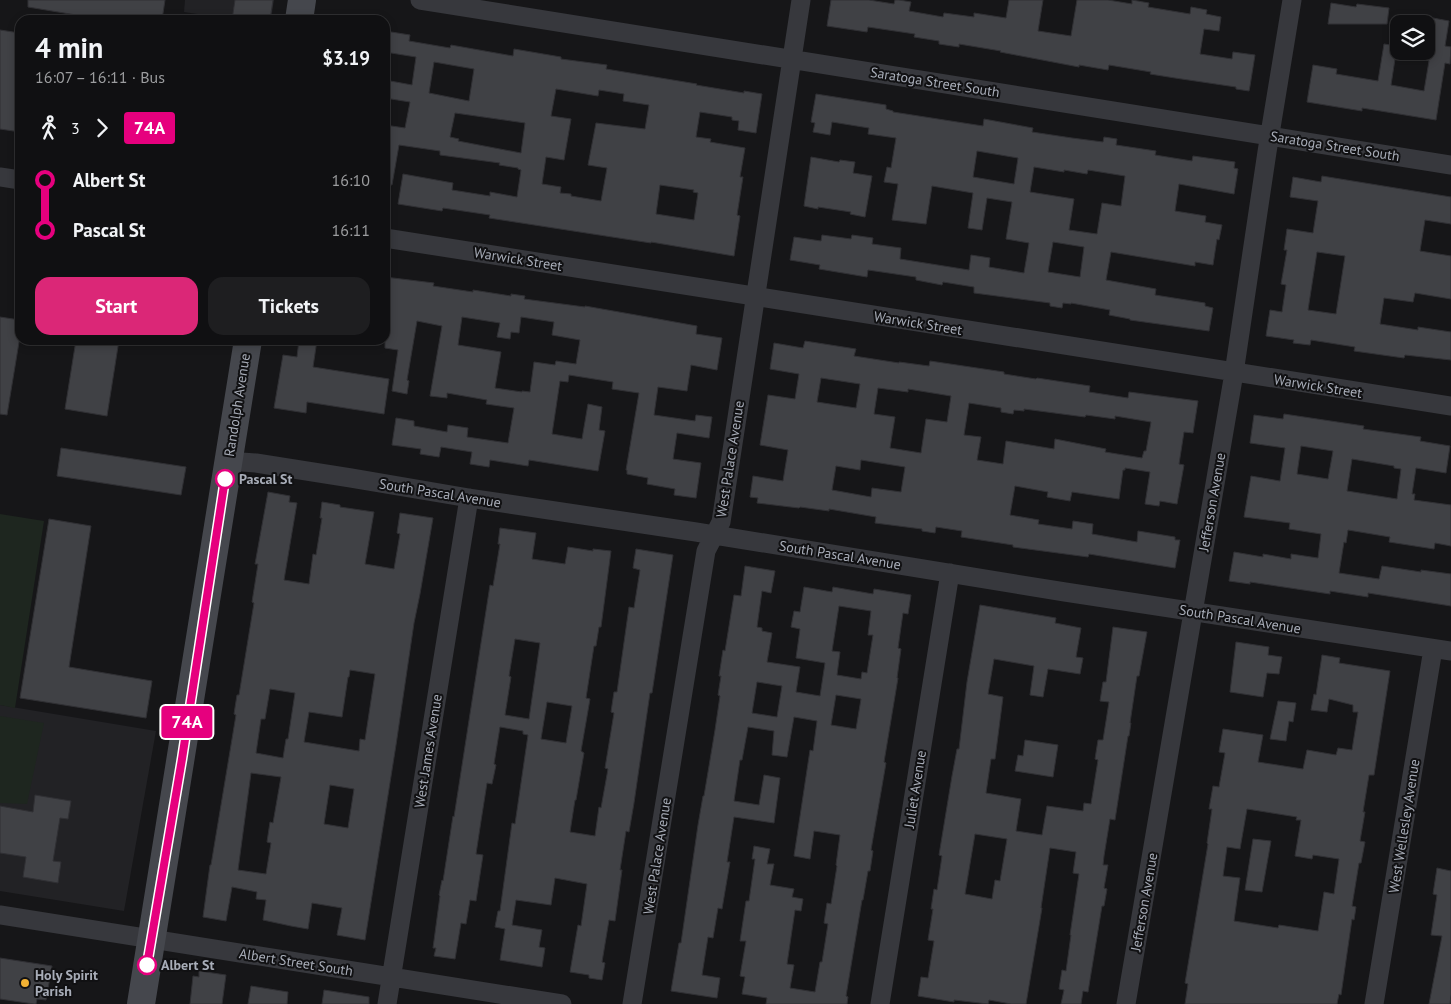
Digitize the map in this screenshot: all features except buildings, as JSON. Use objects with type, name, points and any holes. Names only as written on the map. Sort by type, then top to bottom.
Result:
[{"type":"main road","points":[[300,15],[302,0]]},
{"type":"main road","name":"Randolph Avenue","points":[[141,1004],[182,759],[247,345]]},
{"type":"street","name":"Saratoga Street South","points":[[420,0],[1451,165]]},
{"type":"street","name":"West Palace Avenue","points":[[632,1004],[706,551],[721,522],[801,0]]},
{"type":"street","name":"Jefferson Avenue","points":[[1126,1004],[1234,373],[1292,0]]},
{"type":"street","points":[[0,177],[15,179]]},
{"type":"street","name":"Warwick Street","points":[[390,239],[1451,406]]},
{"type":"street","name":"South Pascal Avenue","points":[[228,461],[256,463],[342,476],[468,498],[715,535],[1442,650]]},
{"type":"street","name":"West James Avenue","points":[[387,1004],[468,498]]},
{"type":"street","name":"Juliet Avenue","points":[[880,1004],[950,573]]},
{"type":"street","name":"West Wellesley Avenue","points":[[1374,1004],[1442,650]]},
{"type":"street","name":"Albert Street South","points":[[0,915],[562,1004]]},
{"type":"shaded area","points":[[185,0],[274,0],[272,15],[204,15],[184,12]]},
{"type":"shaded area","points":[[0,514],[44,521],[15,708],[0,705]]},
{"type":"shaded area","points":[[0,705],[156,731],[124,911],[0,891]]},
{"type":"shaded area","points":[[0,716],[44,723],[27,804],[0,803]]},
{"type":"bus line","name":"74A","points":[[147,965],[182,759],[225,479]]},
{"type":"place","name":"Pascal St","points":[[225,479]]},
{"type":"place","name":"Albert St","points":[[147,965]]},
{"type":"place","name":"Holy Spirit Parish","points":[[25,983]]}]
